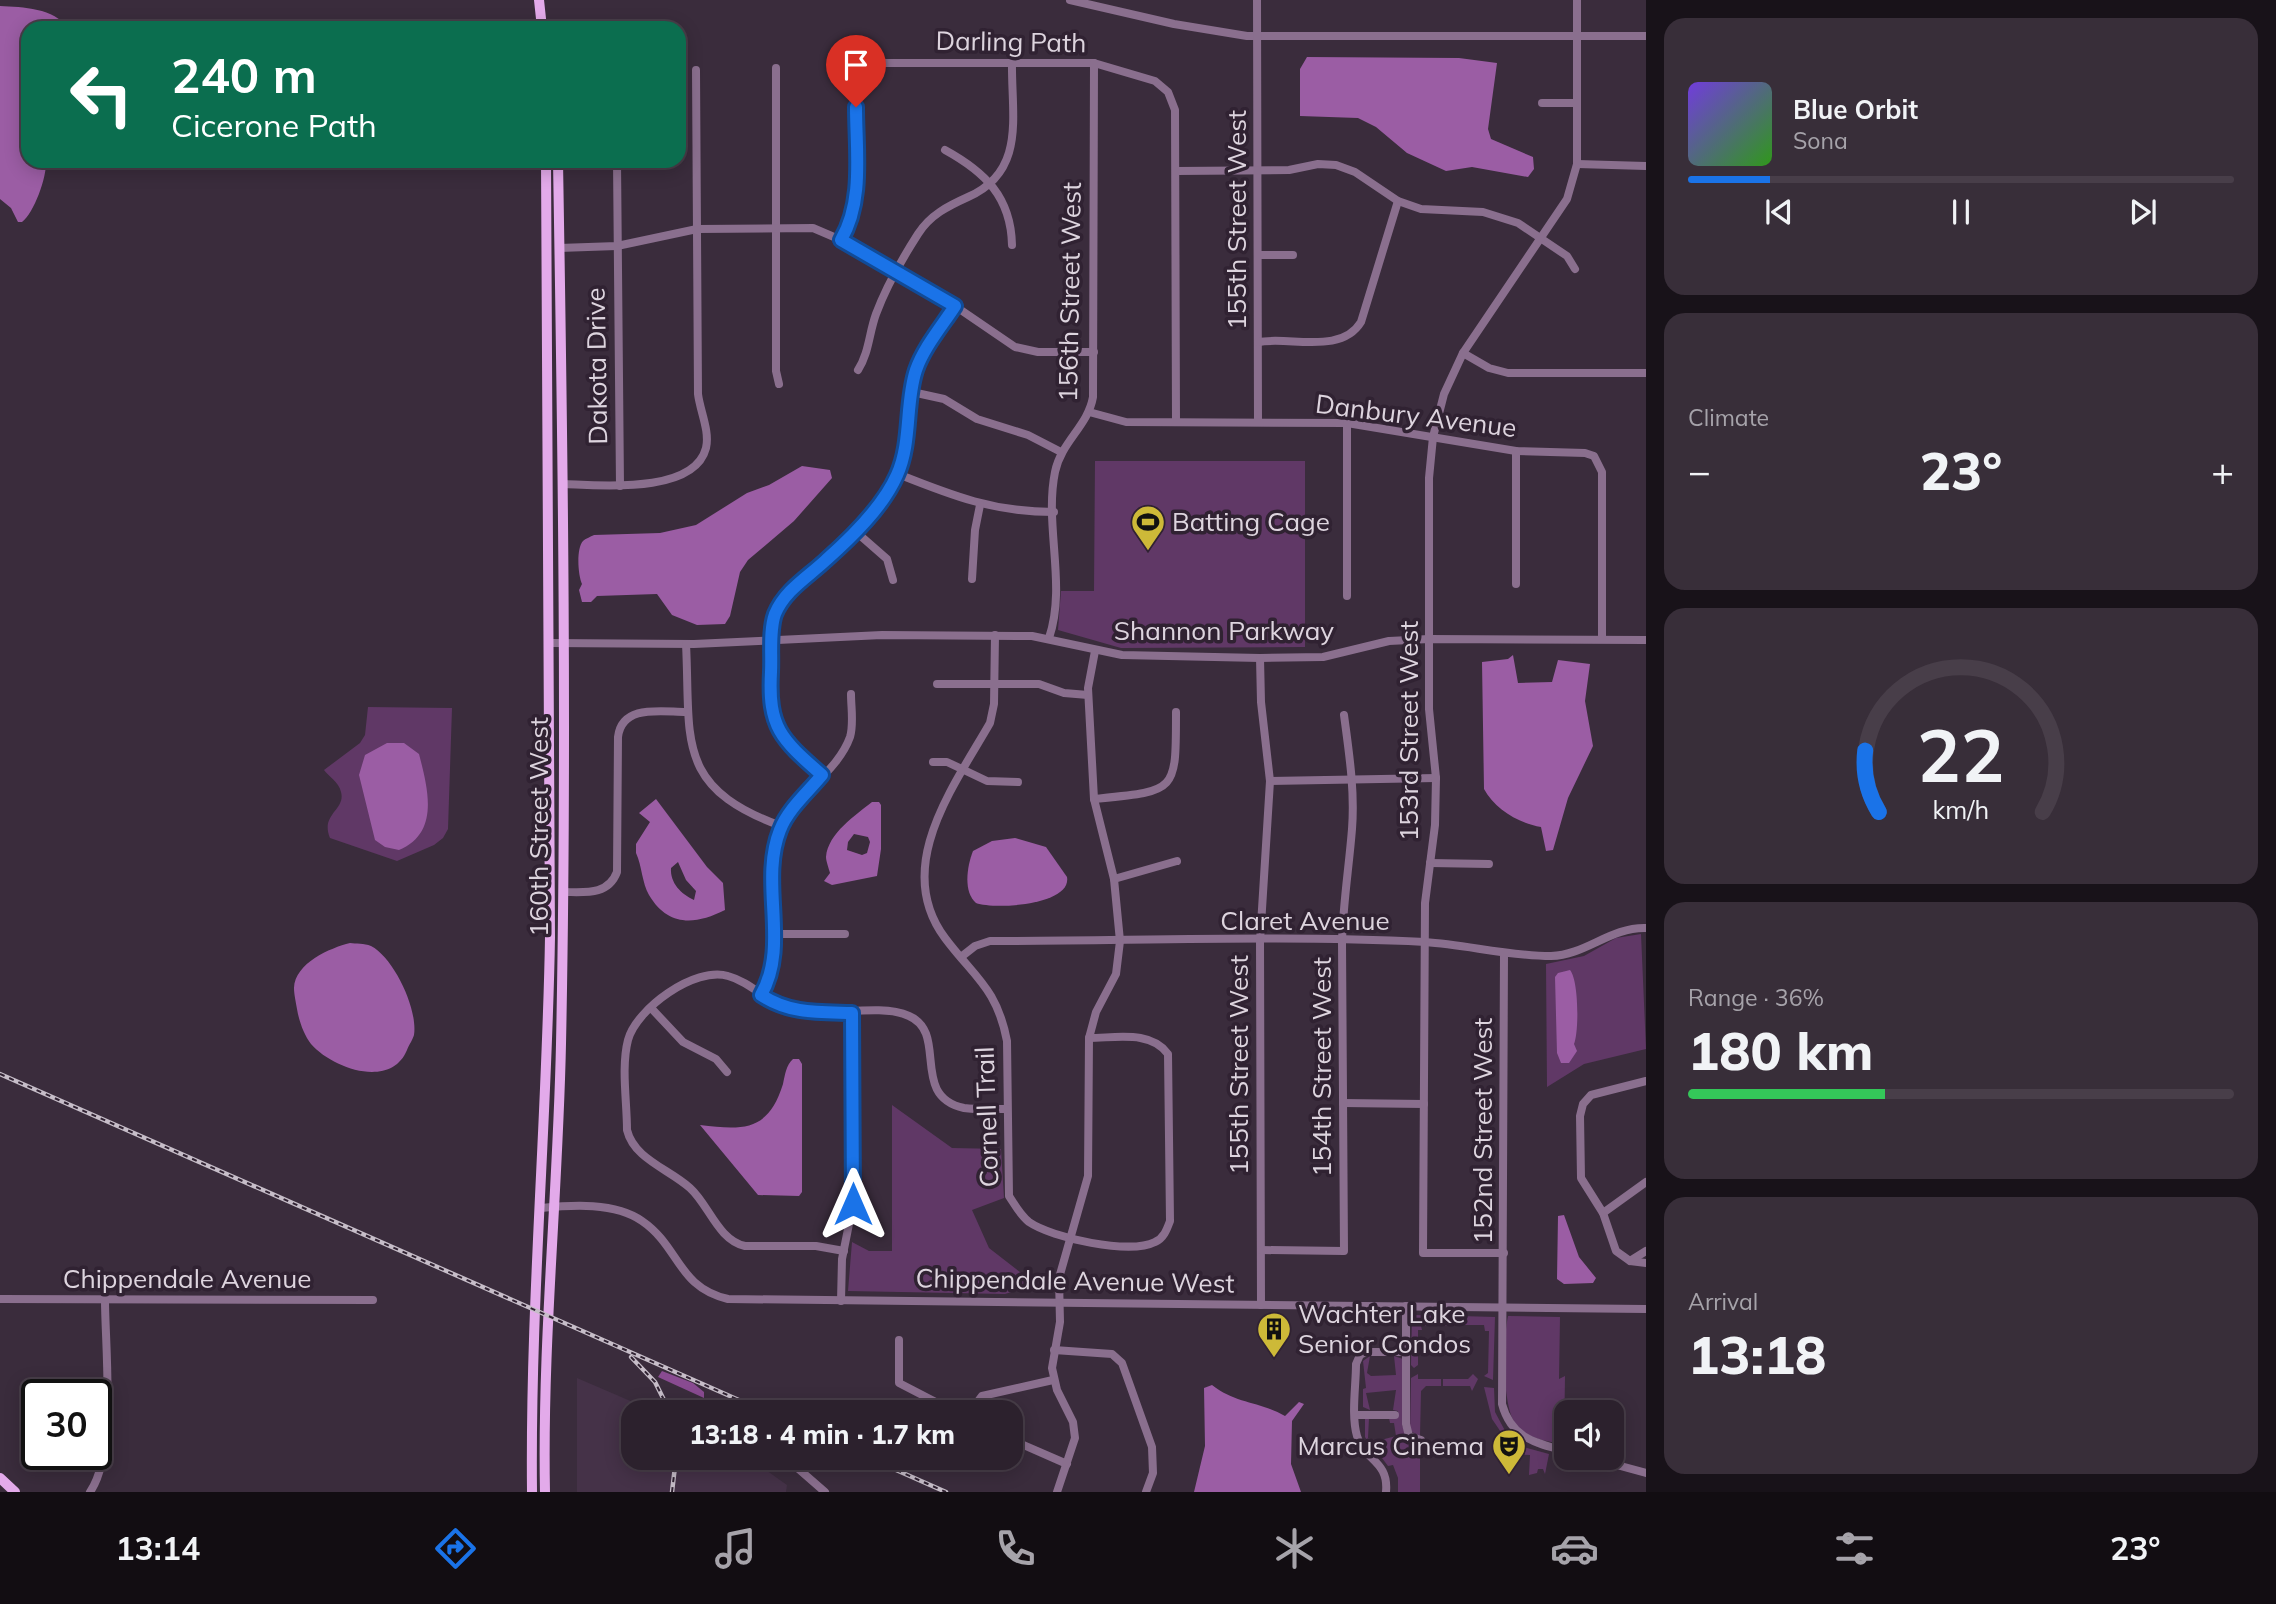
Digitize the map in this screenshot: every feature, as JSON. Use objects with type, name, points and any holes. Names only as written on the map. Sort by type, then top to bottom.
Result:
[{"type":"main road","points":[[534,0],[536,21]]},
{"type":"main road","points":[[539,0],[544,21]]},
{"type":"main road","points":[[545,0],[545,21]]},
{"type":"main road","name":"160th Street West","points":[[532,1492],[533,1369],[561,1049],[563,892],[546,168]]},
{"type":"main road","points":[[548,168],[551,178],[553,246],[559,248]]},
{"type":"main road","name":"160th Street West","points":[[545,1492],[550,950],[562,484],[558,168]]},
{"type":"main road","points":[[0,1478],[15,1492]]},
{"type":"street","points":[[1070,0],[1214,32],[1257,36],[1646,36]]},
{"type":"street","name":"155th Street West","points":[[1257,0],[1258,422]]},
{"type":"street","points":[[1577,0],[1577,36]]},
{"type":"street","name":"153rd Street West","points":[[1504,1253],[1423,1253],[1424,942],[1436,778],[1429,709],[1429,478],[1433,437],[1444,394],[1463,353],[1567,199],[1577,164],[1577,36]]},
{"type":"street","name":"Darling Path","points":[[841,240],[851,222],[856,201],[856,107],[860,70],[874,62],[1094,63],[1154,81],[1168,92],[1175,110],[1176,422]]},
{"type":"street","points":[[858,370],[867,357],[876,314],[897,271],[932,217],[992,184],[1005,169],[1011,150],[1012,62]]},
{"type":"street","name":"156th Street West","points":[[1049,638],[1055,607],[1054,475],[1061,452],[1089,412],[1093,397],[1094,63]]},
{"type":"street","points":[[776,68],[776,372],[779,384]]},
{"type":"street","points":[[562,484],[620,486],[653,483],[690,468],[702,457],[707,442],[698,394],[696,70]]},
{"type":"street","points":[[1542,103],[1577,103]]},
{"type":"street","points":[[945,150],[971,164],[992,184],[1009,213],[1012,245]]},
{"type":"street","points":[[1577,164],[1646,166]]},
{"type":"street","points":[[1176,171],[1258,171],[1336,165],[1355,172],[1398,201],[1443,212],[1499,215],[1567,256],[1575,269]]},
{"type":"street","name":"Dakota Drive","points":[[617,168],[620,486]]},
{"type":"street","points":[[1258,342],[1338,341],[1355,333],[1398,201]]},
{"type":"street","points":[[559,248],[617,246],[697,229],[813,228],[897,271],[1015,347],[1038,352],[1094,352]]},
{"type":"street","points":[[1258,255],[1293,255]]},
{"type":"street","points":[[822,775],[787,744],[773,720],[770,700],[773,620],[784,598],[855,531],[884,498],[898,474],[919,362],[955,306]]},
{"type":"street","points":[[1463,353],[1489,368],[1508,373],[1646,373]]},
{"type":"street","points":[[912,392],[944,399],[977,419],[1028,435],[1061,452]]},
{"type":"street","name":"Danbury Avenue","points":[[1089,412],[1118,421],[1347,423],[1516,451],[1585,453],[1594,456],[1602,472],[1602,639]]},
{"type":"street","points":[[1347,423],[1347,596]]},
{"type":"street","points":[[1516,451],[1516,583]]},
{"type":"street","points":[[898,474],[980,505],[1005,510],[1054,512]]},
{"type":"street","points":[[972,579],[975,530],[980,505]]},
{"type":"street","points":[[855,531],[887,559],[893,580]]},
{"type":"street","name":"Shannon Parkway","points":[[556,643],[686,644],[840,636],[995,635],[1049,638],[1122,655],[1260,658],[1323,657],[1389,641],[1429,639],[1646,640]]},
{"type":"street","name":"Cornell Trail","points":[[995,635],[995,684],[990,723],[931,831],[923,870],[925,895],[932,917],[988,988],[1002,1016],[1007,1041],[1009,1196],[1022,1216],[1032,1224],[1070,1239],[1091,1245],[1148,1245],[1163,1236],[1170,1221],[1168,1054],[1161,1044],[1149,1038],[1089,1038]]},
{"type":"street","points":[[686,644],[686,712],[694,753],[715,787],[746,812],[781,827]]},
{"type":"street","points":[[1057,1492],[1074,1443],[1074,1427],[1053,1380],[1051,1362],[1059,1334],[1059,1278],[1088,1176],[1089,1038],[1096,1012],[1116,974],[1120,941],[1114,879],[1094,799],[1088,695],[1096,651]]},
{"type":"street","name":"155th Street West","points":[[1260,658],[1261,702],[1270,781],[1260,941],[1261,1305]]},
{"type":"street","points":[[937,684],[1039,684],[1064,693],[1088,695]]},
{"type":"street","points":[[761,995],[772,974],[774,854],[781,827],[849,739],[851,694]]},
{"type":"street","points":[[563,892],[599,891],[610,884],[617,873],[618,737],[622,723],[638,712],[686,712]]},
{"type":"street","points":[[1094,799],[1125,796],[1161,787],[1170,782],[1176,770],[1176,712]]},
{"type":"street","name":"154th Street West","points":[[1261,1251],[1344,1251],[1342,942],[1343,895],[1352,827],[1352,777],[1344,715]]},
{"type":"street","points":[[933,762],[947,762],[987,781],[1018,782]]},
{"type":"street","points":[[1270,781],[1352,777],[1436,778]]},
{"type":"street","points":[[1114,879],[1177,861]]},
{"type":"street","points":[[1430,863],[1489,864]]},
{"type":"street","name":"Claret Avenue","points":[[961,957],[975,946],[990,941],[1424,942],[1504,954],[1569,954],[1618,931],[1646,928]]},
{"type":"street","points":[[774,934],[845,934]]},
{"type":"street","name":"152nd Street West","points":[[1504,954],[1502,1404],[1506,1419],[1515,1432],[1533,1443],[1554,1448]]},
{"type":"street","points":[[844,1251],[816,1246],[745,1246],[734,1242],[725,1235],[692,1190],[633,1146],[627,1130],[627,1044],[632,1029],[652,1009],[683,982],[705,974],[732,977],[782,1007],[798,1012],[891,1012],[909,1015],[924,1028],[929,1042],[931,1078],[945,1099],[966,1108],[1007,1109]]},
{"type":"street","points":[[652,1009],[683,1042],[716,1059],[727,1072]]},
{"type":"street","points":[[841,1301],[844,1251],[853,1204],[852,1013]]},
{"type":"street","points":[[1646,1081],[1595,1093],[1581,1108],[1581,1178],[1603,1213],[1613,1247],[1630,1261],[1646,1263]]},
{"type":"street","points":[[1342,1103],[1424,1104]]},
{"type":"street","points":[[1603,1213],[1646,1182]]},
{"type":"street","name":"Chippendale Avenue West","points":[[547,1207],[610,1209],[636,1217],[657,1234],[689,1279],[714,1296],[743,1300],[1646,1309]]},
{"type":"street","points":[[1630,1261],[1646,1251]]},
{"type":"street","name":"Chippendale Avenue","points":[[0,1299],[373,1300]]},
{"type":"street","points":[[90,1492],[101,1473],[106,1446],[105,1300]]},
{"type":"street","points":[[1406,1307],[1406,1424],[1409,1436],[1420,1440]]},
{"type":"street","points":[[899,1340],[899,1383],[932,1400]]},
{"type":"street","points":[[1054,1350],[1109,1354],[1119,1359],[1152,1447],[1153,1473],[1146,1492]]},
{"type":"street","points":[[1385,1492],[1383,1469],[1358,1438],[1356,1364],[1360,1355],[1366,1352],[1406,1352]]},
{"type":"street","points":[[979,1400],[982,1396],[1053,1380]]},
{"type":"street","points":[[1356,1415],[1395,1415]]},
{"type":"street","points":[[1023,1445],[1067,1464]]},
{"type":"street","points":[[1624,1467],[1646,1473]]},
{"type":"street","points":[[800,1470],[825,1492]]},
{"type":"shaded area","points":[[0,6],[28,8],[55,16],[62,21],[21,21],[21,168],[45,168],[44,176],[31,211],[22,222],[18,222],[11,208],[0,199]]},
{"type":"shaded area","points":[[1307,57],[1459,58],[1497,63],[1488,129],[1491,139],[1533,157],[1534,169],[1528,177],[1472,167],[1446,171],[1407,153],[1376,127],[1358,118],[1300,116],[1300,69]]},
{"type":"shaded area","points":[[1095,461],[1305,461],[1305,647],[1121,648],[1058,630],[1061,591],[1094,591]]},
{"type":"shaded area","points":[[802,466],[830,470],[832,478],[794,521],[748,560],[740,572],[730,616],[725,624],[697,625],[672,615],[657,594],[597,596],[591,602],[582,602],[579,590],[582,584],[579,556],[585,539],[594,535],[660,533],[696,525],[747,493],[769,485]]},
{"type":"shaded area","points":[[1513,655],[1518,683],[1552,682],[1558,660],[1590,664],[1585,701],[1593,746],[1568,798],[1553,850],[1546,851],[1541,827],[1508,814],[1494,803],[1484,789],[1482,662],[1508,659]]},
{"type":"shaded area","points":[[368,707],[452,708],[448,829],[443,838],[434,845],[397,861],[330,838],[328,830],[330,818],[342,798],[338,785],[324,770],[360,743],[365,735]]},
{"type":"shaded area","points":[[387,743],[404,743],[419,754],[427,795],[428,809],[421,833],[399,850],[385,847],[375,840],[359,775],[365,755]]},
{"type":"shaded area","points":[[656,799],[707,867],[723,883],[725,910],[703,918],[683,920],[673,918],[656,905],[647,890],[636,853],[636,844],[650,822],[639,813]],"holes":[[[678,862],[686,880],[696,891],[694,900],[674,883],[671,868]]]},
{"type":"shaded area","points":[[872,802],[879,802],[881,805],[881,849],[877,876],[832,885],[824,881],[830,873],[826,859],[832,840],[837,832]],"holes":[[[854,834],[868,837],[870,842],[867,853],[862,855],[847,850],[848,842]]]},
{"type":"shaded area","points":[[1015,838],[1046,847],[1067,877],[1065,886],[1058,894],[1030,903],[999,906],[976,903],[968,886],[969,864],[973,851],[992,841]]},
{"type":"shaded area","points":[[1641,934],[1646,1049],[1584,1064],[1547,1087],[1546,964],[1584,956],[1616,938]]},
{"type":"shaded area","points":[[350,943],[368,945],[380,952],[403,985],[412,1012],[414,1035],[399,1062],[388,1069],[361,1071],[333,1061],[311,1044],[300,1023],[294,988],[300,971],[315,958]]},
{"type":"shaded area","points":[[1570,970],[1577,995],[1574,1044],[1577,1051],[1569,1063],[1561,1063],[1557,1053],[1555,977],[1558,973]]},
{"type":"shaded area","points":[[793,1059],[799,1059],[802,1064],[802,1192],[799,1196],[758,1195],[700,1125],[741,1127],[761,1119],[777,1100],[787,1067]]},
{"type":"shaded area","points":[[892,1105],[952,1148],[1001,1149],[1004,1198],[972,1210],[989,1248],[1025,1276],[1024,1288],[1005,1294],[848,1291],[852,1242],[869,1251],[892,1251]]},
{"type":"shaded area","points":[[1564,1215],[1579,1257],[1596,1278],[1593,1283],[1564,1284],[1557,1279],[1558,1216]]},
{"type":"shaded area","points":[[1412,1315],[1458,1316],[1458,1325],[1421,1326],[1422,1330],[1418,1330],[1418,1365],[1414,1368],[1411,1365]]},
{"type":"shaded area","points":[[1460,1316],[1495,1317],[1493,1380],[1484,1376],[1488,1373],[1489,1331],[1485,1331],[1484,1325],[1460,1325]]},
{"type":"shaded area","points":[[1508,1316],[1560,1317],[1559,1379],[1565,1376],[1565,1400],[1554,1400],[1554,1443],[1528,1435],[1519,1429],[1513,1420],[1506,1392],[1505,1341]]},
{"type":"shaded area","points":[[1370,1356],[1367,1373],[1371,1376],[1396,1375],[1394,1356],[1403,1359],[1402,1425],[1408,1440],[1420,1443],[1420,1492],[1398,1492],[1398,1478],[1393,1465],[1388,1466],[1382,1458],[1385,1455],[1375,1446],[1372,1448],[1365,1437],[1365,1419],[1369,1418],[1368,1438],[1377,1441],[1396,1436],[1394,1423],[1390,1423],[1389,1418],[1398,1417],[1398,1411],[1393,1410],[1396,1390],[1366,1393],[1370,1410],[1363,1407],[1363,1389],[1366,1388],[1363,1361]]},
{"type":"shaded area","points":[[662,1371],[693,1383],[704,1392],[704,1398],[658,1377]]},
{"type":"shaded area","points":[[1418,1374],[1418,1379],[1441,1379],[1441,1386],[1426,1386],[1421,1391],[1420,1436],[1410,1431],[1411,1378]]},
{"type":"shaded area","points":[[1473,1374],[1478,1379],[1472,1391],[1470,1386],[1443,1386],[1443,1379],[1468,1379]]},
{"type":"shaded area","points":[[577,1378],[628,1400],[621,1400],[621,1470],[766,1470],[787,1485],[786,1492],[577,1492]]},
{"type":"shaded area","points":[[1212,1385],[1230,1396],[1285,1416],[1299,1402],[1304,1404],[1292,1421],[1291,1464],[1301,1492],[1194,1492],[1205,1446],[1204,1388]]},
{"type":"shaded area","points":[[1484,1387],[1494,1388],[1495,1412],[1511,1442],[1512,1439],[1527,1448],[1549,1454],[1545,1474],[1543,1469],[1538,1469],[1537,1473],[1529,1475],[1530,1455],[1511,1454],[1510,1446],[1509,1455],[1502,1454],[1507,1441],[1492,1419]]},
{"type":"railway","points":[[0,1074],[739,1400]]},
{"type":"railway","points":[[631,1357],[655,1382],[664,1400]]},
{"type":"railway","points":[[672,1492],[675,1470]]},
{"type":"railway","points":[[896,1470],[946,1492]]},
{"type":"place","name":"Batting Cage","points":[[1148,552]]},
{"type":"place","name":"Wachter Lake Senior Condos","points":[[1274,1359]]},
{"type":"place","name":"Marcus Cinema","points":[[1509,1476]]},
{"type":"route","points":[[853,1204],[852,1013],[798,1012],[782,1007],[761,995],[773,968],[775,847],[781,827],[789,814],[822,775],[787,744],[773,720],[770,707],[772,626],[778,608],[788,593],[830,558],[878,506],[898,474],[915,372],[924,353],[955,306],[841,240],[851,222],[856,201],[856,107]]}]
